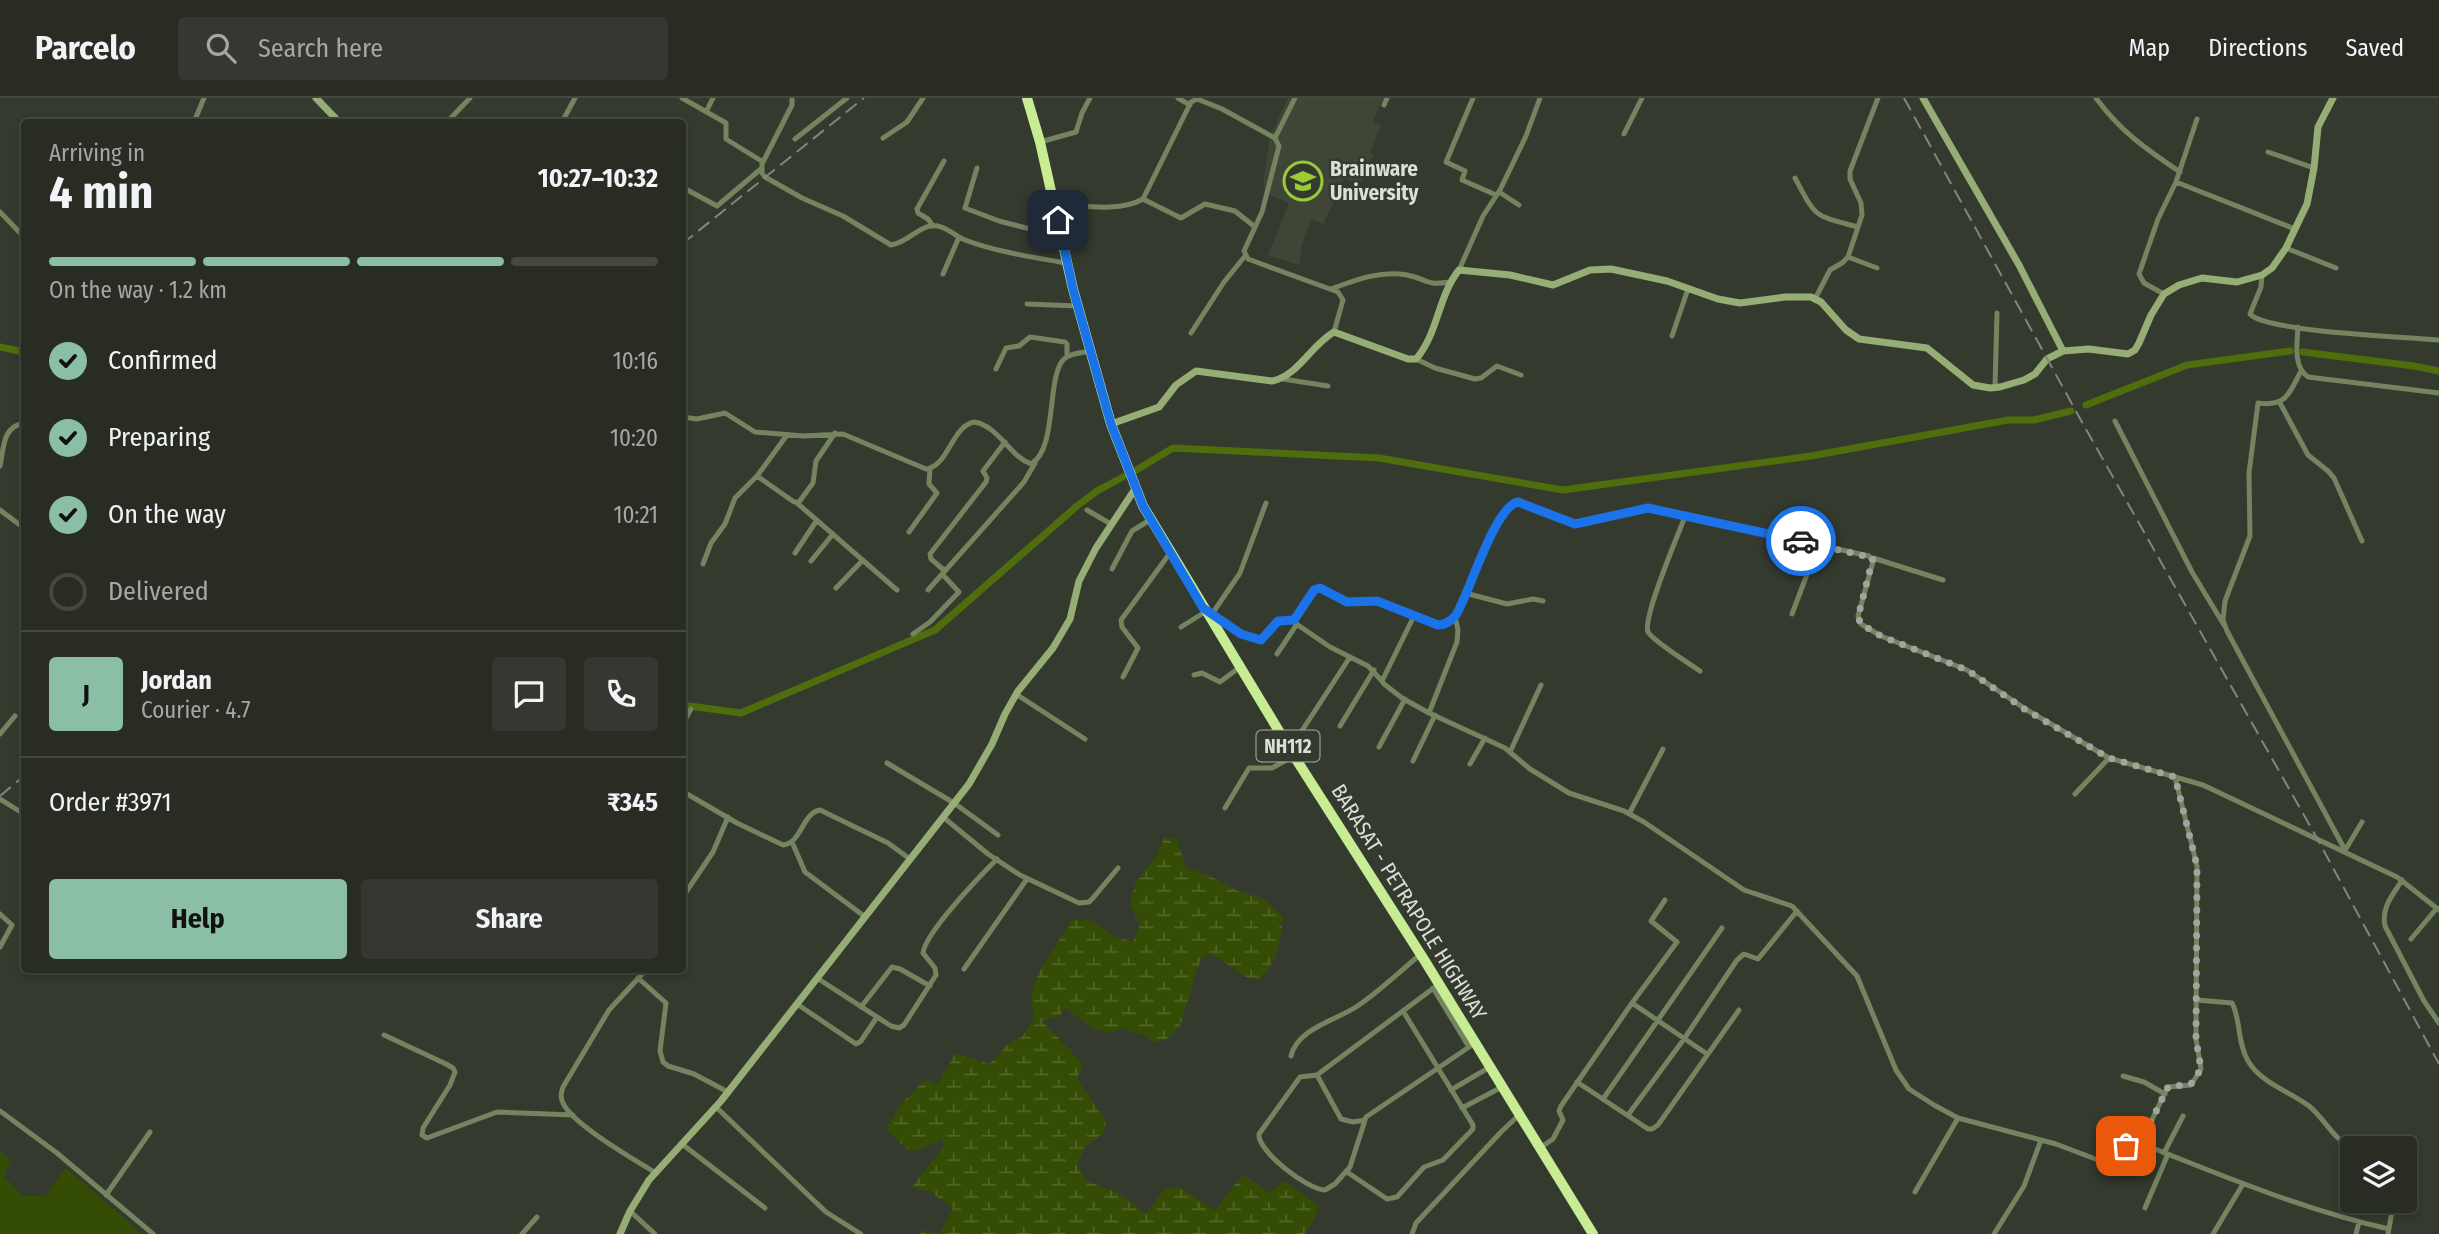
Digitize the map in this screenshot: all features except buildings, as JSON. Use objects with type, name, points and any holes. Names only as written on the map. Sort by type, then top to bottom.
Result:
[{"type":"highway","name":"NH112","points":[[1027,98],[1040,142],[1078,306],[1111,424],[1133,485]]},
{"type":"highway","name":"BARASAT - PETRAPOLE HIGHWAY","points":[[1133,485],[1150,520],[1292,752],[1421,954],[1436,986],[1472,1045],[1490,1067],[1593,1234]]},
{"type":"street","points":[[195,119],[204,98]]},
{"type":"street","points":[[316,98],[336,119]]},
{"type":"street","points":[[450,119],[470,98]]},
{"type":"street","points":[[564,119],[575,98]]},
{"type":"street","points":[[682,98],[727,124],[727,140],[762,165],[765,177],[843,216],[891,245],[933,226],[1001,251],[1068,264]]},
{"type":"street","points":[[706,111],[713,98]]},
{"type":"street","points":[[686,189],[717,206],[762,165],[792,105],[792,98]]},
{"type":"street","points":[[795,139],[847,98]]},
{"type":"street","points":[[883,138],[907,122],[923,98]]},
{"type":"street","points":[[1040,142],[1076,132],[1090,98]]},
{"type":"street","points":[[1178,98],[1190,105]]},
{"type":"street","points":[[1213,105],[1216,98]]},
{"type":"street","points":[[1275,138],[1295,98]]},
{"type":"street","points":[[1473,98],[1446,162],[1465,171],[1462,180],[1519,205]]},
{"type":"street","points":[[1416,359],[1425,346],[1450,282],[1459,270],[1483,216],[1528,131],[1540,98]]},
{"type":"street","points":[[1624,134],[1642,98]]},
{"type":"street","points":[[1815,299],[1830,270],[1842,264],[1848,257],[1858,227],[1863,209],[1850,179],[1850,171],[1878,98]]},
{"type":"street","points":[[1923,98],[2019,265],[2063,351]]},
{"type":"street","points":[[2096,98],[2113,122],[2180,172]]},
{"type":"street","points":[[1459,270],[1510,275],[1553,285],[1590,270],[1611,269],[1667,281],[1718,299],[1740,303],[1785,297],[1811,297],[1821,302],[1846,330],[1859,339],[1927,348],[1973,385],[1995,388],[2024,380],[2035,374],[2047,359],[2063,351],[2089,349],[2128,354],[2139,343],[2151,314],[2164,294],[2179,285],[2196,279],[2237,282],[2262,275],[2272,268],[2286,248],[2307,204],[2318,127],[2333,98]]},
{"type":"street","points":[[1054,204],[1124,206],[1143,199],[1190,105],[1197,99],[1275,138],[1279,146],[1266,198],[1244,251],[1245,256],[1227,278],[1191,333]]},
{"type":"street","points":[[2164,294],[2144,283],[2140,274],[2158,219],[2176,183],[2197,119]]},
{"type":"street","points":[[2268,152],[2314,169]]},
{"type":"street","points":[[933,226],[917,209],[944,161]]},
{"type":"street","points":[[977,168],[965,208],[994,219],[1062,237]]},
{"type":"street","points":[[1795,178],[1817,215],[1858,227]]},
{"type":"street","points":[[2176,183],[2295,229]]},
{"type":"street","points":[[1143,199],[1181,218],[1205,204],[1231,209],[1255,227]]},
{"type":"street","points":[[0,212],[21,234]]},
{"type":"street","points":[[943,274],[959,237]]},
{"type":"street","points":[[2286,248],[2336,268]]},
{"type":"street","points":[[1245,256],[1338,292],[1343,300],[1334,332],[1322,339],[1283,379]]},
{"type":"street","points":[[1848,257],[1877,268]]},
{"type":"street","points":[[1330,289],[1377,275],[1408,275],[1431,285],[1450,282]]},
{"type":"street","points":[[2262,275],[2251,317],[2286,327],[2349,335],[2439,340]]},
{"type":"street","points":[[1672,336],[1688,289]]},
{"type":"street","points":[[1027,304],[1078,306]]},
{"type":"street","points":[[1995,388],[1997,313]]},
{"type":"street","points":[[2298,327],[2298,357],[2301,371],[2308,377],[2439,393]]},
{"type":"street","points":[[1334,332],[1408,359],[1416,359],[1435,368],[1475,379],[1481,378],[1497,366],[1521,375]]},
{"type":"street","points":[[996,369],[1006,348],[1019,346],[1030,337],[1065,342],[1067,356]]},
{"type":"street","points":[[928,590],[1024,482],[1048,429],[1059,365],[1067,356],[1091,351]]},
{"type":"street","points":[[1111,424],[1159,407],[1175,385],[1196,371],[1328,386]]},
{"type":"street","points":[[2224,625],[2227,596],[2250,536],[2249,473],[2258,403],[2280,403],[2301,371]]},
{"type":"street","points":[[2280,403],[2308,455],[2334,478],[2362,541]]},
{"type":"street","points":[[686,418],[697,419],[725,413],[755,432],[787,435],[835,433],[930,469]]},
{"type":"street","points":[[2115,421],[2192,572],[2224,625],[2344,851]]},
{"type":"street","points":[[909,532],[937,494],[929,484],[930,469],[969,424],[980,423],[1005,442],[1021,460],[1031,464],[1036,460]]},
{"type":"street","points":[[0,466],[8,432],[12,427],[21,424]]},
{"type":"street","points":[[797,503],[813,483],[817,461],[835,433]]},
{"type":"street","points":[[703,564],[710,543],[724,524],[735,498],[757,477],[787,435]]},
{"type":"street","points":[[913,634],[930,622],[959,592],[931,559],[930,554],[986,482],[983,471],[1005,442]]},
{"type":"street","points":[[757,477],[797,503],[897,590]]},
{"type":"street","points":[[620,1234],[642,1189],[728,1093],[969,784],[1016,694],[1053,648],[1070,618],[1079,580],[1133,485]]},
{"type":"street","points":[[1181,627],[1207,612],[1240,573],[1266,503]]},
{"type":"street","points":[[1277,654],[1314,590],[1320,588],[1347,602],[1373,600],[1438,625],[1445,625],[1455,616],[1477,562],[1512,503],[1524,503],[1575,524],[1643,508],[1686,514],[1873,558],[1943,580]]},
{"type":"street","points":[[0,510],[21,526]]},
{"type":"street","points":[[1087,510],[1111,524]]},
{"type":"street","points":[[1686,514],[1647,625],[1651,636],[1700,671]]},
{"type":"street","points":[[795,553],[817,520]]},
{"type":"street","points":[[1112,569],[1132,531],[1150,520]]},
{"type":"street","points":[[811,561],[833,534]]},
{"type":"street","points":[[1792,614],[1818,545]]},
{"type":"street","points":[[1123,677],[1138,648],[1122,627],[1121,620],[1170,553]]},
{"type":"street","points":[[1873,558],[1858,617],[1861,624],[1888,639],[1967,670],[2026,710],[2109,758],[2203,785],[2402,880],[2438,909],[2411,939]]},
{"type":"street","points":[[836,588],[863,561]]},
{"type":"street","points":[[1465,593],[1507,604],[1533,599],[1543,601]]},
{"type":"street","points":[[1207,612],[1241,634],[1258,640],[1263,639],[1278,621],[1295,622],[1330,647],[1374,670],[1382,681],[1405,699],[1510,752],[1530,769],[1569,793],[1629,814],[1744,890],[1787,902],[1857,976],[1890,1060],[1901,1079],[1920,1097],[1958,1118],[2040,1140],[2103,1161],[2126,1146],[2140,1144],[2243,1185],[2388,1231],[2391,1213]]},
{"type":"street","points":[[1382,681],[1414,616]]},
{"type":"street","points":[[1413,761],[1457,642],[1455,616]]},
{"type":"street","points":[[1225,808],[1249,768],[1272,768],[1292,752],[1350,657]]},
{"type":"street","points":[[1194,675],[1202,673],[1220,682],[1240,667]]},
{"type":"street","points":[[1340,726],[1374,670]]},
{"type":"street","points":[[1510,752],[1541,685]]},
{"type":"street","points":[[1016,694],[1085,739]]},
{"type":"street","points":[[1379,747],[1405,699]]},
{"type":"street","points":[[686,718],[691,709]]},
{"type":"street","points":[[0,734],[15,716]]},
{"type":"street","points":[[1470,764],[1485,738]]},
{"type":"street","points":[[1629,814],[1663,749]]},
{"type":"street","points":[[2075,794],[2109,758]]},
{"type":"street","points":[[887,763],[954,803],[998,835]]},
{"type":"street","points":[[2140,1144],[2170,1086],[2191,1084],[2200,1072],[2196,1039],[2197,866],[2175,777]]},
{"type":"street","points":[[686,793],[783,845],[792,842],[811,813],[820,810],[880,839],[910,859]]},
{"type":"street","points":[[0,799],[21,812]]},
{"type":"street","points":[[686,892],[713,852],[728,817]]},
{"type":"street","points":[[943,817],[1027,879],[1084,903],[1093,898],[1118,869]]},
{"type":"street","points":[[2344,851],[2362,822]]},
{"type":"street","points":[[792,842],[805,872],[864,916]]},
{"type":"street","points":[[817,978],[894,1027],[904,1025],[937,971],[923,953],[924,946],[948,914],[997,859]]},
{"type":"street","points":[[964,969],[1027,879]]},
{"type":"street","points":[[2402,880],[2385,907],[2385,926],[2439,1024]]},
{"type":"street","points":[[1540,1148],[1553,1139],[1563,1119],[1559,1109],[1677,942],[1651,922],[1665,900]]},
{"type":"street","points":[[1628,1115],[1741,955],[1746,954],[1758,959],[1797,911]]},
{"type":"street","points":[[0,914],[12,925],[0,947]]},
{"type":"street","points":[[1603,1099],[1722,928]]},
{"type":"street","points":[[1291,1056],[1299,1041],[1320,1026],[1357,1007],[1421,954]]},
{"type":"street","points":[[861,1007],[892,967],[901,969],[930,986]]},
{"type":"street","points":[[641,973],[610,1010],[563,1087],[562,1101],[573,1115],[656,1173]]},
{"type":"street","points":[[638,978],[666,1003],[660,1051],[663,1062],[694,1074],[728,1093]]},
{"type":"street","points":[[1436,986],[1317,1075],[1300,1077],[1258,1139],[1292,1174],[1317,1190],[1330,1187],[1347,1172],[1365,1120],[1370,1114],[1472,1045]]},
{"type":"street","points":[[2197,1000],[2232,1003],[2242,1049],[2253,1069],[2309,1106],[2340,1141]]},
{"type":"street","points":[[1632,1003],[1707,1054]]},
{"type":"street","points":[[797,1004],[856,1044],[861,1041],[877,1017]]},
{"type":"street","points":[[1577,1082],[1648,1129],[1655,1128],[1739,1010]]},
{"type":"street","points":[[1347,1172],[1387,1199],[1397,1197],[1424,1167],[1443,1160],[1471,1131],[1472,1125],[1403,1011]]},
{"type":"street","points":[[384,1035],[446,1064],[455,1072],[450,1085],[423,1128],[422,1135],[426,1138],[497,1112],[573,1115]]},
{"type":"street","points":[[1451,1090],[1490,1067]]},
{"type":"street","points":[[1317,1075],[1341,1119],[1353,1122],[1365,1120]]},
{"type":"street","points":[[2123,1076],[2144,1082],[2165,1094]]},
{"type":"street","points":[[1462,1108],[1502,1087]]},
{"type":"street","points":[[716,1107],[826,1212],[861,1234]]},
{"type":"street","points":[[0,1111],[49,1147],[153,1234]]},
{"type":"street","points":[[1412,1234],[1414,1227],[1425,1214],[1519,1115]]},
{"type":"street","points":[[2145,1208],[2183,1116]]},
{"type":"street","points":[[1915,1192],[1958,1118]]},
{"type":"street","points":[[106,1195],[150,1132]]},
{"type":"street","points":[[1994,1234],[2024,1186],[2040,1140]]},
{"type":"street","points":[[682,1144],[765,1208]]},
{"type":"street","points":[[2213,1234],[2243,1185]]},
{"type":"street","points":[[630,1211],[655,1234]]},
{"type":"street","points":[[522,1234],[537,1217]]},
{"type":"street","points":[[2356,1234],[2359,1222]]},
{"type":"shaded area","name":"Brainware University","points":[[1288,98],[1383,98],[1373,122],[1381,126],[1370,152],[1373,156],[1360,184],[1344,179],[1323,224],[1312,219],[1302,244],[1299,265],[1268,255],[1289,203],[1268,194],[1263,185],[1270,137]]},
{"type":"green space","points":[[1165,837],[1177,840],[1186,867],[1238,891],[1264,899],[1283,917],[1277,951],[1260,980],[1246,977],[1212,954],[1201,958],[1180,1026],[1168,1038],[1156,1043],[1144,1035],[1121,1028],[1108,1033],[1090,1026],[1065,1008],[1060,1016],[1042,1021],[1083,1064],[1077,1079],[1106,1121],[1104,1132],[1085,1147],[1077,1164],[1088,1181],[1117,1193],[1146,1214],[1165,1188],[1179,1187],[1215,1210],[1243,1174],[1269,1193],[1284,1181],[1318,1205],[1315,1219],[1304,1234],[939,1234],[953,1209],[931,1192],[912,1187],[944,1146],[942,1139],[922,1149],[910,1151],[886,1130],[900,1105],[926,1079],[937,1084],[956,1053],[990,1064],[1009,1043],[1022,1037],[1034,1018],[1031,993],[1041,968],[1072,920],[1094,921],[1113,936],[1133,942],[1140,923],[1130,905],[1135,884],[1155,858]]},
{"type":"green space","points":[[0,1150],[10,1161],[4,1176],[23,1196],[45,1196],[66,1168],[142,1234],[0,1234]]},
{"type":"green space","points":[[923,1230],[939,1234],[920,1234]]},
{"type":"waterway","points":[[0,347],[21,351]]},
{"type":"waterway","points":[[2086,405],[2187,365],[2290,351]]},
{"type":"waterway","points":[[2303,352],[2439,371]]},
{"type":"waterway","points":[[1133,472],[1173,448],[1379,458],[1563,490],[1811,456],[2008,420],[2034,420],[2071,411]]},
{"type":"waterway","points":[[686,706],[741,713],[935,630],[1077,506],[1123,477]]},
{"type":"railway","points":[[686,241],[864,98]]},
{"type":"railway","points":[[1904,98],[2083,424],[2318,840],[2439,1064]]},
{"type":"railway","points":[[0,796],[21,778]]},
{"type":"way so far","points":[[1801,541],[1873,558],[1858,617],[1861,624],[1881,636],[1967,670],[2026,710],[2109,758],[2175,777],[2194,847],[2198,877],[2196,1039],[2201,1069],[2191,1084],[2168,1087],[2140,1144],[2126,1146]]},
{"type":"place","name":"Brainware University","points":[[1303,181]]},
{"type":"route","points":[[1058,220],[1073,289],[1111,424],[1131,481],[1159,535],[1203,608],[1245,636],[1261,640],[1278,621],[1294,620],[1317,588],[1347,602],[1373,600],[1438,625],[1445,625],[1455,616],[1477,562],[1512,503],[1524,503],[1575,524],[1648,508],[1686,514],[1801,541]]}]
